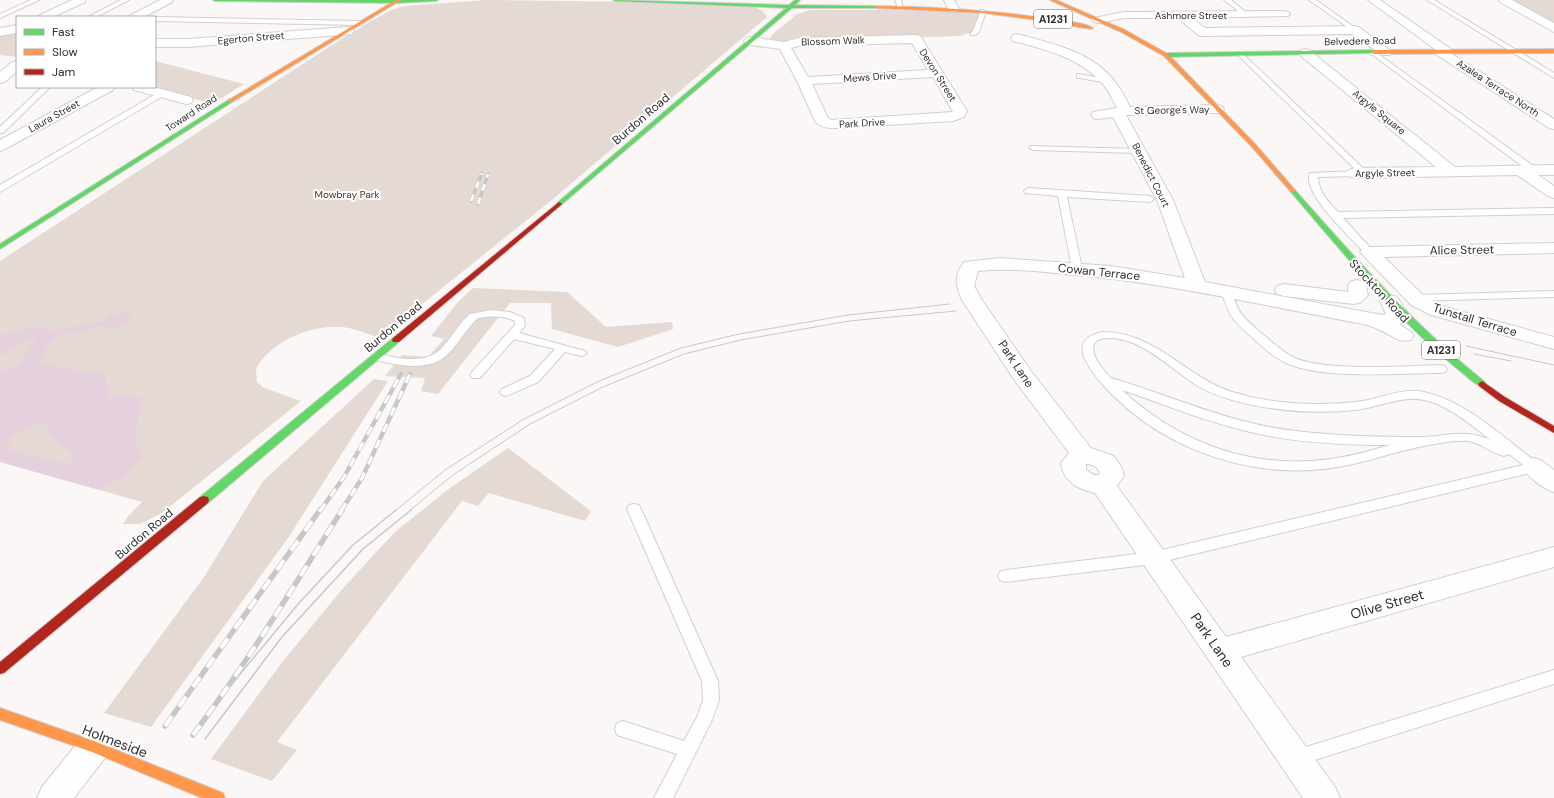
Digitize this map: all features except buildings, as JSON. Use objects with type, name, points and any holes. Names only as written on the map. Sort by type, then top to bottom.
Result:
[{"type":"main road","points":[[215,0],[436,0]]},
{"type":"main road","name":"A1231","points":[[615,0],[685,1],[756,6],[792,4],[830,8],[899,4],[1048,18]]},
{"type":"main road","name":"A1231","points":[[804,0],[830,8]]},
{"type":"main road","name":"Burdon Road","points":[[0,669],[574,192],[792,4],[804,0]]},
{"type":"main road","name":"Toward Road","points":[[0,247],[211,113],[398,1]]},
{"type":"main road","name":"Stockton Road","points":[[1048,18],[1061,12],[1062,6],[1057,2]]},
{"type":"main road","name":"Stockton Road","points":[[1057,2],[1098,20],[1166,55],[1254,146],[1385,314]]},
{"type":"main road","points":[[778,17],[800,10],[830,8]]},
{"type":"main road","name":"Stockton Road","points":[[1048,18],[1079,24],[1155,48]]},
{"type":"main road","name":"Belvedere Road","points":[[1166,55],[1372,52],[1554,52]]},
{"type":"main road","name":"Stockton Road","points":[[1221,113],[1229,128],[1268,177]]},
{"type":"main road","name":"Stockton Road","points":[[1411,336],[1465,371],[1552,436]]},
{"type":"main road","name":"Holmeside","points":[[0,714],[94,747],[218,798]]},
{"type":"street","points":[[46,16],[81,0]]},
{"type":"street","points":[[136,16],[168,0]]},
{"type":"street","points":[[949,0],[954,10]]},
{"type":"street","name":"Azalea Terrace North","points":[[1373,0],[1444,52],[1554,126]]},
{"type":"street","points":[[1504,0],[1554,28]]},
{"type":"street","points":[[1272,5],[1306,31]]},
{"type":"street","points":[[1185,12],[1202,32],[1355,30],[1386,52]]},
{"type":"street","name":"Ashmore Street","points":[[1098,20],[1124,15],[1185,12],[1284,14]]},
{"type":"street","points":[[0,32],[16,29]]},
{"type":"street","name":"Egerton Street","points":[[156,43],[188,43],[348,30]]},
{"type":"street","name":"St George's Way","points":[[1017,38],[1039,44],[1079,59],[1093,68],[1108,81],[1122,111]]},
{"type":"street","name":"Blossom Walk","points":[[750,40],[784,46],[799,42],[916,39]]},
{"type":"street","name":"Devon Street","points":[[916,39],[960,111],[957,116],[940,118]]},
{"type":"street","name":"Park Drive","points":[[784,46],[804,81],[822,121],[829,124],[940,118]]},
{"type":"street","name":"Argyle Square","points":[[1306,53],[1452,172]]},
{"type":"street","points":[[0,79],[16,67]]},
{"type":"street","name":"Mews Drive","points":[[804,81],[936,73]]},
{"type":"street","name":"Laura Street","points":[[0,146],[106,88]]},
{"type":"street","points":[[143,88],[186,100]]},
{"type":"street","name":"St George's Way","points":[[1098,115],[1122,111],[1221,113]]},
{"type":"street","name":"Benedict Court","points":[[1122,111],[1138,151],[1165,200],[1197,286]]},
{"type":"street","points":[[0,132],[26,132]]},
{"type":"street","points":[[1526,170],[1554,193]]},
{"type":"street","name":"Argyle Street","points":[[1360,173],[1554,170]]},
{"type":"street","name":"Alice Street","points":[[1370,252],[1554,248]]},
{"type":"street","name":"Tunstall Terrace","points":[[1370,252],[1415,298],[1438,311],[1554,343]]},
{"type":"street","name":"Cowan Terrace","points":[[970,266],[1000,263],[1077,268],[1144,276],[1227,292],[1385,314],[1411,336]]},
{"type":"street","name":"Park Lane","points":[[970,266],[965,286],[972,300],[1023,376],[1084,456],[1079,458],[1073,464],[1074,472],[1077,476],[1088,482],[1101,484],[1323,798]]},
{"type":"street","name":"Cowan Terrace","points":[[1257,295],[1276,289],[1354,298],[1358,295],[1357,287]]},
{"type":"street","name":"Cowan Terrace","points":[[1385,314],[1390,327],[1411,336]]},
{"type":"street","points":[[1534,467],[1554,483]]},
{"type":"street","name":"Olive Street","points":[[1220,651],[1554,558]]},
{"type":"street","points":[[54,798],[94,747]]},
{"type":"lane","points":[[0,16],[36,0]]},
{"type":"lane","points":[[93,16],[126,0]]},
{"type":"lane","points":[[1227,0],[1245,14]]},
{"type":"lane","points":[[1312,0],[1355,30]]},
{"type":"lane","points":[[1430,0],[1554,76]]},
{"type":"lane","points":[[973,34],[976,32],[983,11]]},
{"type":"lane","points":[[156,18],[361,23]]},
{"type":"lane","points":[[1372,52],[1526,170]]},
{"type":"lane","points":[[1240,54],[1360,173]]},
{"type":"lane","points":[[1080,76],[1108,81]]},
{"type":"lane","points":[[0,132],[45,88]]},
{"type":"lane","points":[[0,189],[164,93]]},
{"type":"lane","points":[[1033,148],[1138,151]]},
{"type":"lane","name":"Argyle Street","points":[[1360,173],[1313,175],[1314,186],[1320,198],[1370,252]]},
{"type":"lane","points":[[1028,191],[1150,199]]},
{"type":"lane","points":[[1062,194],[1077,268]]},
{"type":"lane","points":[[1336,215],[1554,211]]},
{"type":"lane","points":[[1227,292],[1231,307],[1240,320],[1272,349],[1289,360],[1305,365],[1330,369],[1372,370],[1440,368]]},
{"type":"lane","points":[[1415,298],[1554,294]]},
{"type":"lane","points":[[376,358],[396,362],[428,361],[443,353],[468,321],[474,316],[492,313],[516,317],[520,323],[512,335],[476,375]]},
{"type":"lane","points":[[512,335],[581,353]]},
{"type":"lane","points":[[1098,336],[1118,336],[1140,343],[1211,388],[1244,399],[1294,405],[1340,408],[1372,404],[1405,395],[1423,395],[1454,408],[1534,467],[1486,442],[1458,437],[1418,442],[1331,464],[1290,466],[1249,461],[1200,448],[1163,430],[1134,408],[1107,381],[1090,359],[1088,344],[1092,339],[1098,336]]},
{"type":"lane","points":[[506,392],[534,380],[563,348]]},
{"type":"lane","points":[[1107,381],[1203,415],[1256,429],[1282,434],[1327,438],[1418,442]]},
{"type":"lane","points":[[1005,576],[1153,558],[1534,467]]},
{"type":"lane","points":[[634,509],[710,681],[711,700],[704,720],[663,798]]},
{"type":"lane","points":[[1296,758],[1554,677]]},
{"type":"lane","points":[[623,729],[688,750]]},
{"type":"green space","name":"Mowbray Park","points":[[486,0],[638,2],[755,7],[763,11],[767,17],[553,199],[380,338],[361,331],[341,327],[317,328],[292,337],[271,351],[262,359],[256,369],[257,382],[264,388],[301,401],[162,513],[140,524],[123,524],[129,515],[142,502],[0,462],[0,261],[329,47],[391,10],[404,6]]},
{"type":"green space","points":[[1510,0],[1554,0],[1554,25]]},
{"type":"green space","points":[[810,10],[890,10],[982,13],[973,34],[968,33],[960,36],[790,42],[770,39],[772,35],[797,14]]},
{"type":"green space","points":[[16,30],[16,57],[0,55],[0,35]]},
{"type":"green space","points":[[156,61],[244,84],[212,104],[156,88]]},
{"type":"green space","points":[[473,288],[567,292],[606,327],[672,322],[673,329],[618,347],[552,329],[551,303],[510,303],[438,394],[421,391],[425,378],[385,376],[402,355],[428,357],[444,339],[431,336],[457,303]]},
{"type":"green space","points":[[374,379],[388,381],[288,538],[151,727],[104,713],[204,577],[263,481]]},
{"type":"green space","points":[[508,448],[591,511],[585,521],[489,493],[478,506],[462,501],[277,742],[297,750],[272,781],[211,759],[283,661],[344,587],[395,532],[450,488]]},
{"type":"shaded area","points":[[126,312],[131,316],[131,319],[127,323],[116,328],[101,326],[59,336],[49,344],[39,362],[57,367],[104,374],[109,397],[128,395],[142,399],[135,431],[135,445],[143,454],[124,477],[96,489],[0,462],[0,371],[14,367],[26,354],[36,336],[22,342],[13,350],[0,355],[0,335],[36,327],[56,330],[102,322],[110,316]],"holes":[[[33,425],[47,425],[51,436],[72,453],[73,460],[67,464],[7,450],[13,437],[20,431]]]},
{"type":"tram line","points":[[395,511],[445,470],[524,419],[599,381],[681,348],[739,334],[848,315],[950,304]]},
{"type":"tram line","points":[[409,511],[453,475],[530,424],[603,387],[684,354],[741,340],[849,321],[956,311]]},
{"type":"tram line","points":[[1466,346],[1554,365]]},
{"type":"tram line","points":[[1474,354],[1511,361]]},
{"type":"tram line","points":[[222,696],[299,603],[353,545],[396,510]]},
{"type":"tram line","points":[[205,739],[282,637],[363,549],[411,510]]},
{"type":"railway","points":[[471,201],[482,173]]},
{"type":"railway","points":[[478,204],[488,174]]},
{"type":"railway","points":[[320,511],[344,477],[401,374]]},
{"type":"railway","points":[[341,511],[362,478],[410,374]]},
{"type":"railway","points":[[165,726],[320,510]]},
{"type":"railway","points":[[193,735],[251,652],[342,510]]},
{"type":"traffic: fast","points":[[215,0],[396,2],[436,0]]},
{"type":"traffic: fast","points":[[615,0],[755,6],[876,7]]},
{"type":"traffic: fast","points":[[559,204],[798,0]]},
{"type":"traffic: fast","points":[[1166,55],[1374,52]]},
{"type":"traffic: fast","points":[[0,247],[230,101]]},
{"type":"traffic: fast","points":[[1293,191],[1359,267],[1406,317],[1455,363],[1482,384]]},
{"type":"traffic: fast","points":[[204,500],[396,340]]},
{"type":"traffic: slow","points":[[230,101],[399,0]]},
{"type":"traffic: slow","points":[[1052,0],[1123,31],[1166,55],[1254,146],[1293,191]]},
{"type":"traffic: slow","points":[[876,7],[931,8],[984,12],[1037,18],[1091,28]]},
{"type":"traffic: slow","points":[[1374,52],[1554,51]]},
{"type":"traffic: slow","points":[[0,714],[94,747],[218,798]]},
{"type":"traffic: jam","points":[[396,340],[559,204]]},
{"type":"traffic: jam","points":[[1482,384],[1502,399],[1554,430]]},
{"type":"traffic: jam","points":[[0,669],[204,500]]}]
